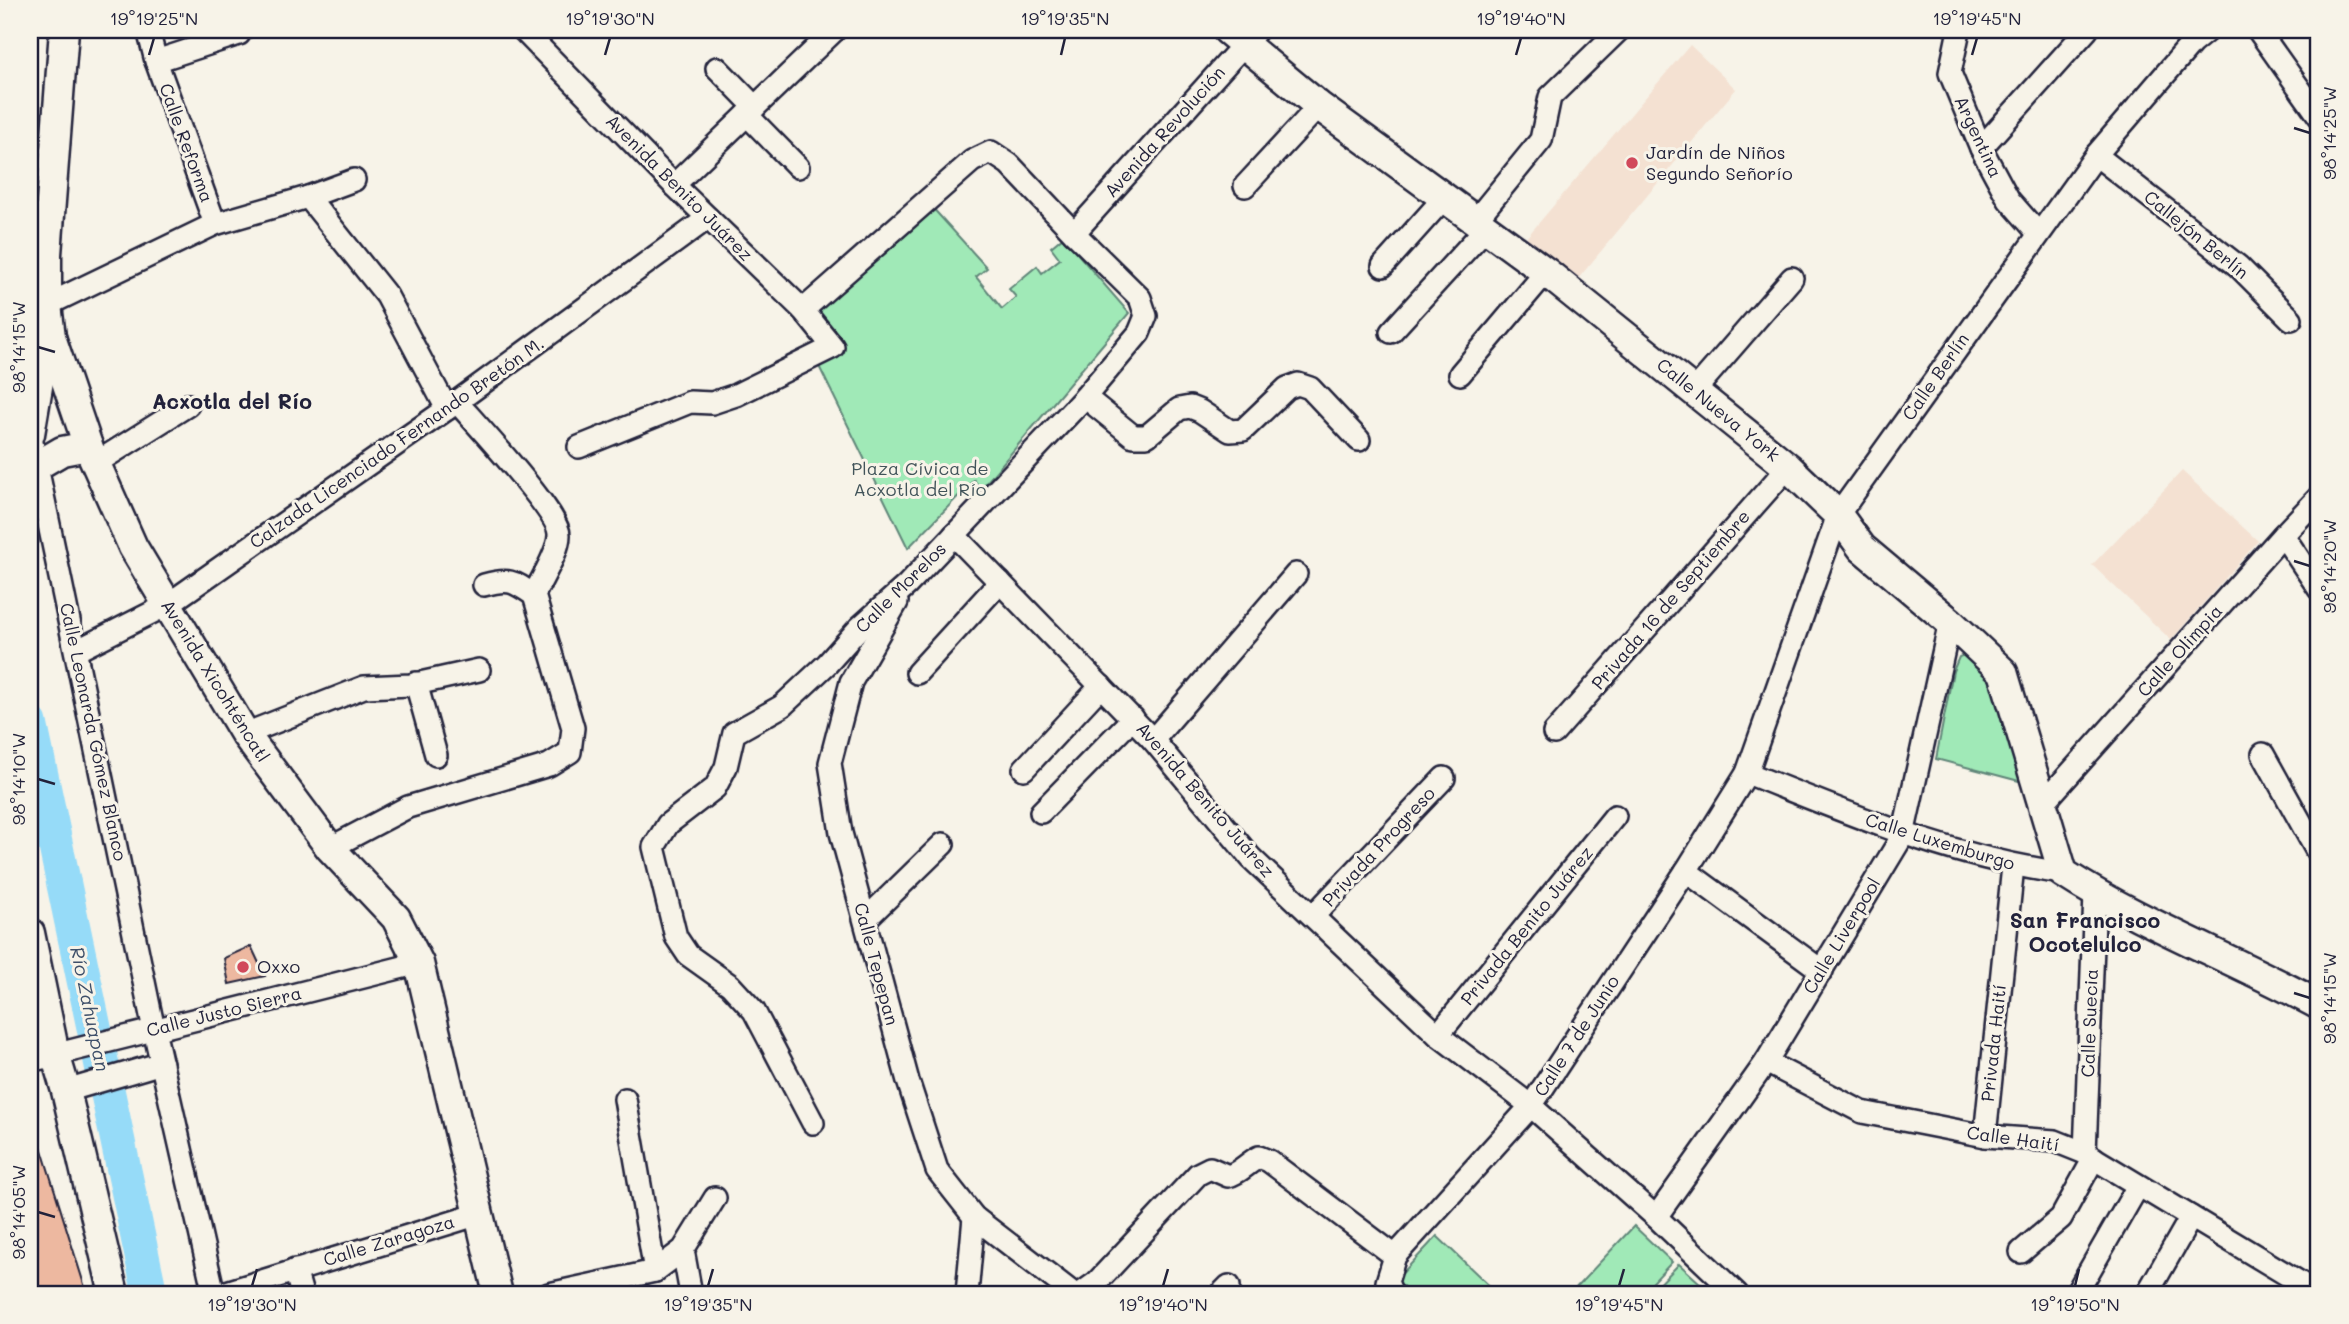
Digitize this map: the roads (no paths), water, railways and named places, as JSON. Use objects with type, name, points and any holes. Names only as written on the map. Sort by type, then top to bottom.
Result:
[{"type":"street","name":"Avenida Xicohténcatl","points":[[64,30],[38,258],[51,337],[92,455],[133,547],[167,605],[246,734],[330,848],[396,918],[419,962],[498,1294]]},
{"type":"street","name":"Calle Reforma","points":[[148,30],[156,61],[215,224]]},
{"type":"street","name":"Avenida Benito Juárez","points":[[523,30],[674,185],[803,310],[833,347],[736,396],[712,403],[690,402],[579,447]]},
{"type":"street","points":[[674,185],[835,30]]},
{"type":"street","points":[[1391,332],[1481,225],[1541,140],[1550,97],[1619,30]]},
{"type":"street","name":"Argentina","points":[[1959,30],[1950,73],[1981,148],[2009,200],[2038,233]]},
{"type":"street","points":[[1981,148],[2087,30]]},
{"type":"street","name":"Calle Berlín","points":[[1746,773],[1838,515],[2096,155],[2192,43],[2208,30]]},
{"type":"street","points":[[2258,30],[2319,117]]},
{"type":"street","points":[[156,61],[239,34]]},
{"type":"street","name":"Calle Nueva York","points":[[1242,35],[1319,106],[1546,272],[1788,467],[1838,515],[1862,548],[1950,622],[2003,672],[2063,873]]},
{"type":"street","name":"Avenida Revolución","points":[[1074,233],[1242,35]]},
{"type":"street","points":[[717,68],[798,167]]},
{"type":"street","points":[[1245,186],[1319,106]]},
{"type":"street","points":[[803,310],[972,161],[991,152],[1009,164],[1074,233]]},
{"type":"street","name":"Callejón Berlín","points":[[2096,155],[2238,266],[2291,319]]},
{"type":"street","points":[[47,305],[215,224],[308,197],[354,180]]},
{"type":"street","points":[[308,197],[387,296],[452,406],[522,478],[557,522],[560,533],[558,544],[534,595]]},
{"type":"street","points":[[1383,266],[1444,198]]},
{"type":"street","name":"Calzada Licenciado Fernando Bretón M.","points":[[76,651],[167,605],[452,406],[708,218]]},
{"type":"street","name":"Calle Morelos","points":[[813,1123],[754,1011],[730,985],[688,955],[676,937],[654,847],[668,824],[715,788],[726,766],[734,733],[782,706],[827,664],[860,627],[907,585],[1085,397],[1139,333],[1146,316],[1140,298],[1074,233]]},
{"type":"street","points":[[1460,374],[1546,272]]},
{"type":"street","points":[[1694,391],[1791,278]]},
{"type":"street","points":[[30,434],[42,363],[51,337]]},
{"type":"street","points":[[1085,397],[1133,436],[1147,436],[1179,409],[1189,407],[1230,430],[1243,430],[1287,388],[1298,384],[1310,388],[1359,440]]},
{"type":"street","points":[[38,465],[62,451],[92,455],[188,405]]},
{"type":"street","name":"Calle Leonarda Gómez Blanco","points":[[30,434],[76,651],[152,1066],[214,1294]]},
{"type":"street","name":"Privada 16 de Septiembre","points":[[1554,733],[1788,467]]},
{"type":"street","name":"Calle Olimpia","points":[[2041,806],[2319,497]]},
{"type":"street","name":"Avenida Benito Juárez","points":[[954,535],[1133,718],[1251,858],[1438,1035],[1531,1106],[1656,1217],[1737,1294]]},
{"type":"street","points":[[2283,535],[2319,589]]},
{"type":"street","points":[[1153,740],[1296,574]]},
{"type":"street","points":[[330,848],[408,807],[549,765],[570,752],[573,728],[534,595],[504,579],[484,585]]},
{"type":"street","points":[[917,673],[1000,582]]},
{"type":"street","name":"Calle Tepepan","points":[[907,585],[851,681],[830,763],[841,833],[908,1081],[937,1170],[974,1217],[1074,1294]]},
{"type":"street","name":"Calle Liverpool","points":[[1656,1217],[1766,1062],[1903,835],[1950,622]]},
{"type":"street","points":[[246,734],[364,687],[416,683],[479,670]]},
{"type":"street","points":[[416,683],[436,755]]},
{"type":"street","points":[[1024,769],[1101,686]]},
{"type":"street","points":[[1041,812],[1133,718]]},
{"type":"street","points":[[2263,754],[2319,855]]},
{"type":"street","name":"Calle Luxemburgo","points":[[1746,773],[1903,835],[2013,866],[2063,873],[2095,894],[2274,980],[2319,1005]]},
{"type":"street","name":"Calle 7 de Junio","points":[[1390,1288],[1395,1256],[1531,1106],[1686,871],[1746,773]]},
{"type":"street","name":"Privada Progreso","points":[[1314,916],[1444,778]]},
{"type":"street","name":"Privada Benito Juárez","points":[[1438,1035],[1615,816]]},
{"type":"street","points":[[864,920],[943,844]]},
{"type":"street","name":"Privada Haití","points":[[1984,1136],[2013,866]]},
{"type":"street","points":[[1686,871],[1822,971]]},
{"type":"street","name":"Calle Suecia","points":[[2090,1155],[2095,894]]},
{"type":"street","points":[[30,933],[53,1055],[77,1088],[114,1294]]},
{"type":"street","name":"Calle Justo Sierra","points":[[53,1055],[419,962]]},
{"type":"street","name":"Calle Haití","points":[[1766,1062],[1862,1112],[1984,1136],[2055,1141],[2090,1155],[2319,1294]]},
{"type":"street","points":[[77,1088],[152,1066]]},
{"type":"street","points":[[625,1099],[655,1271]]},
{"type":"street","points":[[2021,1252],[2061,1218],[2090,1155]]},
{"type":"street","points":[[1080,1294],[1097,1282],[1198,1174],[1210,1168],[1228,1177],[1237,1174],[1249,1162],[1259,1157],[1269,1161],[1395,1256]]},
{"type":"street","points":[[2076,1294],[2138,1186]]},
{"type":"street","points":[[550,1294],[655,1271],[683,1251],[715,1198]]},
{"type":"street","name":"Calle Zaragoza","points":[[220,1294],[479,1214]]},
{"type":"street","points":[[967,1294],[974,1217]]},
{"type":"street","points":[[2147,1294],[2191,1217]]},
{"type":"street","points":[[683,1251],[691,1294]]},
{"type":"street","points":[[295,1270],[302,1294]]},
{"type":"waterway","name":"Río Zahuapan","points":[[30,723],[150,1294]]},
{"type":"place","name":"Jardín de Niños Segundo Señorío","points":[[1632,163]]},
{"type":"place","name":"Oxxo","points":[[243,967]]},
{"type":"district","name":"Acxotla del Río","points":[[232,402]]},
{"type":"district","name":"San Francisco Ocotelulco","points":[[2085,933]]},
{"type":"park label","name":"Plaza Cívica de Acxotla del Río","points":[[920,479]]}]
